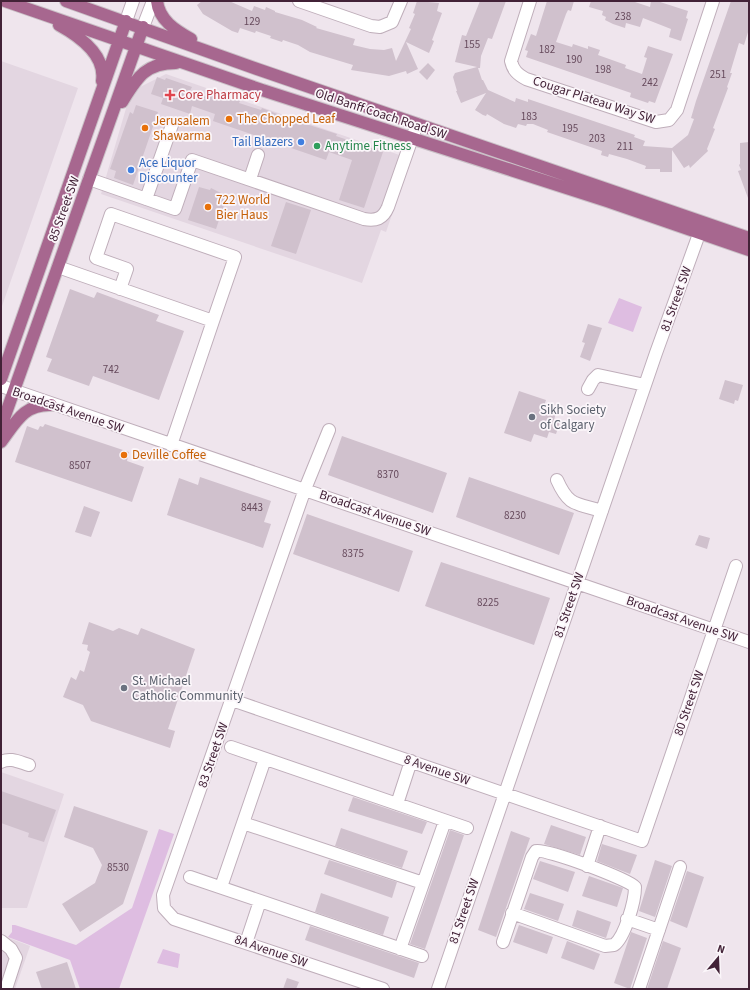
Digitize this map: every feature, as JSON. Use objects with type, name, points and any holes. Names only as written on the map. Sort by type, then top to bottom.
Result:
[{"type":"main road","name":"Old Banff Coach Road SW","points":[[5,1],[188,65],[411,139],[701,227],[749,238]]},
{"type":"main road","name":"Old Banff Coach Road SW","points":[[66,1],[417,124],[701,227],[749,250]]},
{"type":"main road","points":[[157,1],[161,16],[170,26],[180,33],[229,59]]},
{"type":"main road","points":[[33,10],[67,29],[91,50],[102,67],[103,75],[101,90]]},
{"type":"main road","name":"85 Street SW","points":[[1,379],[126,21]]},
{"type":"main road","name":"85 Street SW","points":[[1,428],[143,27]]},
{"type":"main road","points":[[111,118],[132,87],[149,69],[162,64],[188,65]]},
{"type":"main road","points":[[1,442],[22,414],[40,404],[51,405]]},
{"type":"street","name":"85 Street SW","points":[[126,21],[133,1]]},
{"type":"street","name":"85 Street SW","points":[[143,27],[153,1]]},
{"type":"street","points":[[299,1],[371,26],[380,26],[392,22],[400,1]]},
{"type":"street","name":"Cougar Plateau Way SW","points":[[530,1],[511,60],[513,68],[519,74],[526,79],[656,122],[670,120],[677,110],[713,1]]},
{"type":"street","points":[[89,179],[176,209],[192,160],[364,219],[376,220],[383,216],[388,207],[417,124]]},
{"type":"street","points":[[146,199],[172,125]]},
{"type":"street","points":[[250,180],[258,155]]},
{"type":"street","points":[[120,289],[127,269],[96,258],[111,214],[235,256],[171,444]]},
{"type":"street","name":"81 Street SW","points":[[438,989],[504,793],[701,227]]},
{"type":"street","points":[[58,268],[213,321]]},
{"type":"street","points":[[588,389],[598,375],[645,385]]},
{"type":"street","name":"Broadcast Avenue SW","points":[[1,386],[51,405],[305,489],[749,642]]},
{"type":"street","name":"83 Street SW","points":[[164,908],[164,895],[305,489],[329,430]]},
{"type":"street","points":[[557,480],[563,494],[568,500],[602,511]]},
{"type":"street","name":"80 Street SW","points":[[642,841],[736,566]]},
{"type":"street","name":"8 Avenue SW","points":[[232,700],[642,841]]},
{"type":"street","points":[[231,747],[467,828]]},
{"type":"street","points":[[1,762],[6,759],[29,765]]},
{"type":"street","points":[[221,887],[265,759]]},
{"type":"street","points":[[397,804],[411,761]]},
{"type":"street","points":[[400,949],[445,821]]},
{"type":"street","points":[[243,823],[423,883]]},
{"type":"street","points":[[587,866],[600,826]]},
{"type":"street","points":[[503,942],[512,914],[533,853],[536,851],[544,850],[627,881],[635,887],[634,898],[621,938],[614,945],[609,946],[512,914]]},
{"type":"street","points":[[639,989],[680,867]]},
{"type":"street","points":[[190,877],[422,956]]},
{"type":"street","points":[[246,943],[260,901]]},
{"type":"street","name":"8A Avenue SW","points":[[164,908],[174,919],[383,989]]},
{"type":"street","points":[[627,919],[659,930]]},
{"type":"street","points":[[1,941],[11,949],[16,958],[6,989]]},
{"type":"shaded area","points":[[1,61],[78,88],[1,309]]},
{"type":"shaded area","points":[[166,74],[411,159],[386,232],[381,230],[362,283],[101,194],[127,105],[140,87]]},
{"type":"shaded area","points":[[619,298],[642,307],[633,332],[608,323]]},
{"type":"shaded area","points":[[1,772],[64,794],[27,908],[1,908]]},
{"type":"shaded area","points":[[159,829],[174,834],[119,989],[80,989],[70,960],[8,937],[12,932],[12,925],[15,925],[76,945],[132,908]]},
{"type":"shaded area","points":[[1,935],[30,946],[15,989],[1,989]]},
{"type":"shaded area","points":[[163,949],[180,954],[178,968],[157,963]]},
{"type":"building","points":[[202,1],[229,1],[252,11],[254,6],[265,10],[266,7],[275,12],[302,20],[317,27],[316,28],[355,39],[353,45],[370,49],[384,50],[392,48],[396,61],[411,29],[409,28],[415,14],[413,13],[417,1],[439,3],[437,11],[442,13],[429,53],[406,42],[418,69],[407,74],[406,71],[389,76],[351,70],[353,65],[310,52],[298,45],[283,40],[282,42],[270,38],[271,36],[256,31],[255,33],[240,28],[238,33],[232,31],[203,14],[197,5]]},
{"type":"building","points":[[480,1],[506,1],[492,39],[488,38],[481,56],[480,68],[478,68],[482,80],[488,90],[515,102],[516,98],[528,102],[528,99],[635,135],[634,137],[645,141],[643,146],[672,148],[688,135],[694,119],[691,118],[696,101],[731,1],[749,1],[749,29],[744,45],[739,43],[730,73],[732,73],[727,87],[728,88],[713,128],[715,129],[707,149],[708,151],[690,168],[689,165],[684,168],[672,150],[672,172],[660,172],[660,169],[645,169],[646,166],[627,159],[609,154],[608,157],[601,155],[602,151],[547,132],[548,130],[533,124],[527,124],[526,126],[518,124],[516,128],[504,124],[487,114],[486,116],[483,115],[475,110],[486,93],[461,103],[456,91],[453,77],[455,73],[477,67],[455,62],[462,35],[466,36]]},
{"type":"building","points":[[547,1],[574,1],[571,11],[568,10],[566,14],[556,42],[572,47],[573,44],[588,49],[588,46],[600,50],[598,55],[626,65],[625,68],[642,74],[647,58],[644,57],[648,46],[673,54],[655,103],[649,101],[648,103],[630,97],[631,93],[526,57],[528,51],[525,50],[531,34],[536,36]]},
{"type":"building","points":[[591,1],[632,1],[650,7],[651,1],[657,1],[688,11],[686,18],[688,19],[681,41],[669,37],[671,29],[643,18],[640,27],[626,23],[625,28],[613,24],[605,20],[606,17],[602,15],[603,11],[589,7]]},
{"type":"building","points":[[428,63],[435,70],[427,80],[419,72]]},
{"type":"building","points":[[157,77],[165,80],[166,78],[192,87],[190,91],[209,97],[211,93],[228,99],[229,97],[240,101],[239,103],[261,110],[262,108],[383,152],[364,208],[339,200],[352,160],[329,152],[326,160],[213,121],[215,114],[192,106],[190,114],[161,104],[163,98],[151,94]]},
{"type":"building","points":[[136,105],[158,112],[133,185],[114,178],[116,171],[110,169],[130,112],[133,114]]},
{"type":"building","points":[[749,142],[748,198],[738,171],[741,170],[739,165],[740,143]]},
{"type":"building","name":"722 World Bier Haus","points":[[199,187],[210,190],[211,188],[227,196],[216,229],[188,220]]},
{"type":"building","points":[[286,202],[311,210],[296,254],[271,246]]},
{"type":"building","points":[[70,289],[94,298],[97,292],[159,315],[156,321],[184,331],[159,400],[93,376],[89,386],[47,371],[52,359],[46,357]]},
{"type":"building","points":[[588,324],[602,328],[590,361],[580,357],[585,343],[582,342]]},
{"type":"building","points":[[725,380],[743,385],[738,401],[735,400],[734,404],[719,399]]},
{"type":"building","name":"Sikh Society of Calgary","points":[[519,391],[546,400],[543,409],[556,413],[554,420],[560,422],[556,434],[549,432],[547,438],[534,434],[531,442],[504,433]]},
{"type":"building","points":[[45,424],[129,452],[127,461],[144,467],[132,502],[15,462],[27,426],[38,430],[40,426],[43,427]]},
{"type":"building","points":[[342,436],[447,473],[433,513],[328,475]]},
{"type":"building","points":[[200,477],[271,501],[264,522],[271,524],[263,548],[167,515],[179,478],[198,485]]},
{"type":"building","points":[[469,477],[574,513],[559,555],[456,517]]},
{"type":"building","points":[[84,506],[100,512],[91,537],[75,532]]},
{"type":"building","points":[[307,514],[413,551],[399,592],[293,554]]},
{"type":"building","points":[[699,535],[710,538],[707,549],[695,545]]},
{"type":"building","points":[[441,562],[550,598],[534,645],[425,606]]},
{"type":"building","name":"St. Michael Catholic Community","points":[[89,622],[113,631],[119,628],[138,635],[141,628],[195,649],[168,729],[175,731],[170,748],[91,721],[83,705],[63,697],[71,677],[76,680],[80,670],[84,672],[90,652],[87,650],[88,645],[82,644]]},
{"type":"building","points":[[1,791],[56,810],[44,842],[28,837],[29,833],[1,823]]},
{"type":"building","points":[[353,797],[427,822],[422,834],[348,811]]},
{"type":"building","points":[[74,806],[148,831],[123,904],[80,932],[62,904],[95,883],[102,865],[93,848],[64,837]]},
{"type":"building","points":[[551,825],[586,837],[580,855],[544,844]]},
{"type":"building","points":[[341,828],[408,851],[402,868],[335,846]]},
{"type":"building","points":[[450,830],[464,835],[425,949],[410,944]]},
{"type":"building","points":[[511,831],[530,838],[496,937],[478,930]]},
{"type":"building","points":[[602,844],[637,855],[630,874],[597,861]]},
{"type":"building","points":[[329,860],[397,882],[392,898],[324,874]]},
{"type":"building","points":[[655,860],[672,866],[655,917],[639,911]]},
{"type":"building","points":[[540,861],[575,872],[568,892],[533,879]]},
{"type":"building","points":[[687,871],[704,877],[687,928],[670,921]]},
{"type":"building","points":[[589,876],[623,888],[617,907],[582,896]]},
{"type":"building","points":[[321,893],[389,917],[383,935],[315,912]]},
{"type":"building","points":[[530,893],[564,904],[558,921],[524,909]]},
{"type":"building","points":[[577,910],[611,922],[606,938],[572,926]]},
{"type":"building","points":[[519,925],[553,937],[547,954],[513,942]]},
{"type":"building","points":[[310,926],[419,963],[414,978],[305,940]]},
{"type":"building","points":[[631,932],[647,938],[630,989],[614,983]]},
{"type":"building","points":[[567,941],[600,954],[594,970],[561,958]]},
{"type":"building","points":[[663,941],[681,948],[667,989],[647,989]]},
{"type":"building","points":[[67,962],[76,989],[42,989],[36,972]]},
{"type":"building","points":[[287,978],[299,982],[296,989],[283,989]]},
{"type":"place","name":"Core Pharmacy","points":[[170,95]]},
{"type":"place","name":"The Chopped Leaf","points":[[229,119]]},
{"type":"place","name":"Jerusalem Shawarma","points":[[145,128]]},
{"type":"place","name":"Tail Blazers","points":[[301,142]]},
{"type":"place","name":"Anytime Fitness","points":[[317,146]]},
{"type":"place","name":"Ace Liquor Discounter","points":[[131,170]]},
{"type":"place","name":"722 World Bier Haus","points":[[208,207]]},
{"type":"place","name":"Sikh Society of Calgary","points":[[532,417]]},
{"type":"place","name":"Deville Coffee","points":[[124,455]]},
{"type":"place","name":"St. Michael Catholic Community","points":[[124,688]]}]
